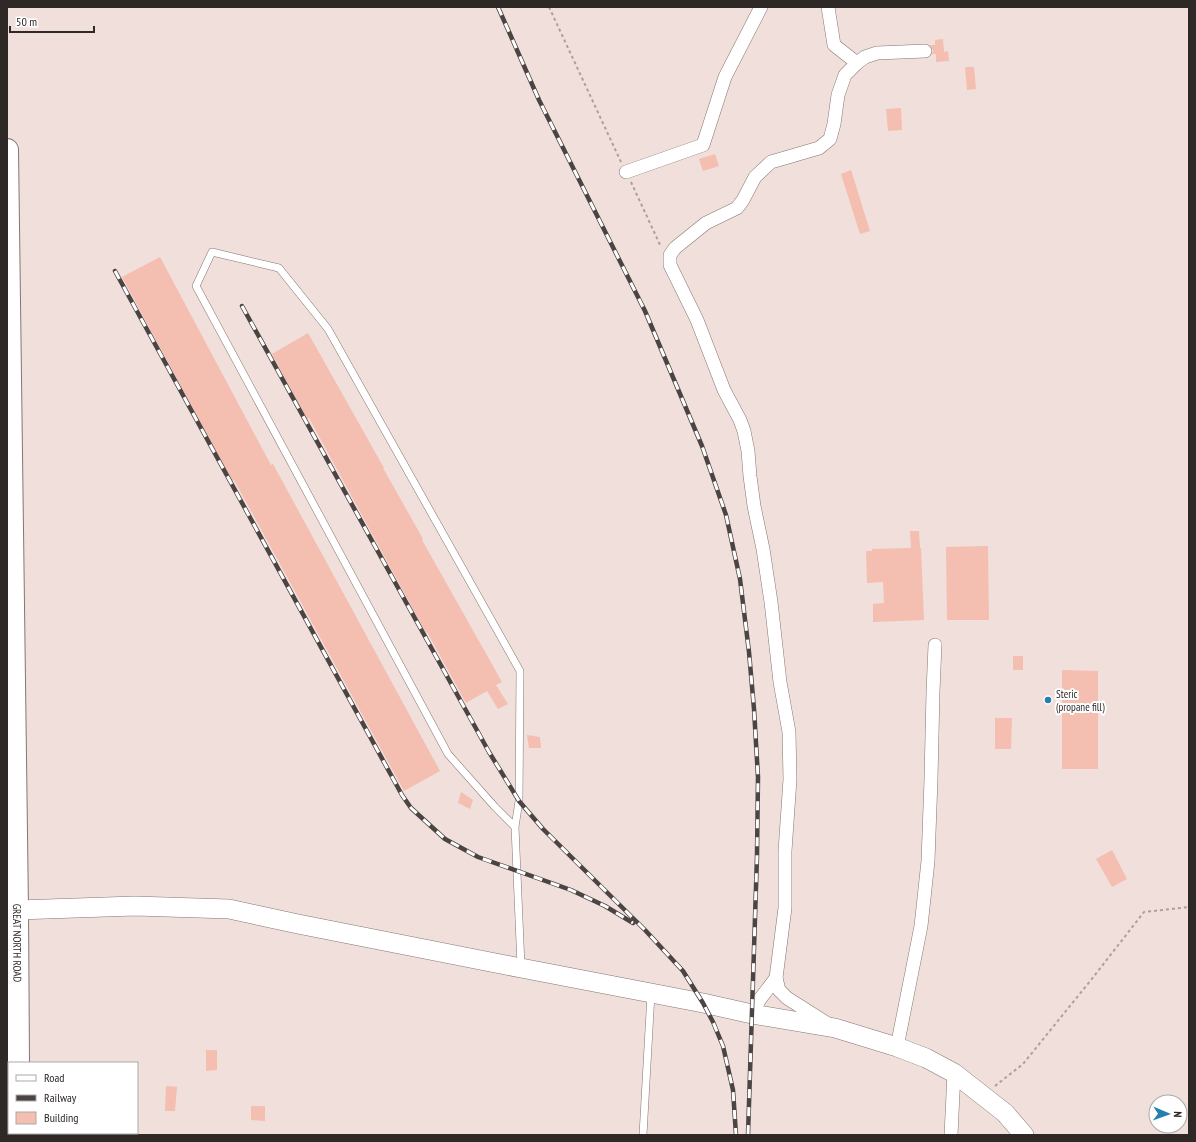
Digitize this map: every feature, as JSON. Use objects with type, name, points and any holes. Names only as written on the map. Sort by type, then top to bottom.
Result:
[{"type":"highway","name":"GREAT NORTH ROAD","points":[[7,150],[9,450],[17,910],[18,1062]]},
{"type":"main road","points":[[17,910],[135,906],[229,909],[752,1014],[835,1028],[897,1046],[926,1058],[954,1073],[1005,1113],[1024,1135]]},
{"type":"street","points":[[626,172],[703,145],[725,77],[761,7]]},
{"type":"street","points":[[828,7],[834,45],[857,63]]},
{"type":"street","points":[[835,1028],[786,998],[779,990],[776,978],[785,908],[785,851],[790,779],[789,732],[780,682],[770,595],[763,549],[754,506],[748,451],[744,431],[740,420],[724,390],[697,320],[670,265],[670,255],[674,248],[706,223],[737,208],[755,177],[771,162],[819,148],[830,139],[834,124],[838,95],[845,75],[857,63],[865,57],[877,53],[925,51]]},
{"type":"street","points":[[897,1046],[921,926],[928,861],[935,645]]},
{"type":"street","points":[[752,1014],[760,999],[776,978]]},
{"type":"street","points":[[951,1135],[954,1073]]},
{"type":"lane","points":[[515,827],[495,807],[448,754],[196,286],[212,252],[280,268],[328,329],[520,671],[519,801],[515,827],[521,968]]},
{"type":"lane","points":[[643,1135],[651,994]]},
{"type":"path","points":[[549,7],[670,265]]},
{"type":"path","points":[[983,1096],[1023,1064],[1144,912],[1189,907]]},
{"type":"building","points":[[943,39],[944,52],[948,51],[949,61],[936,62],[936,54],[932,54],[933,50],[930,45],[935,45],[935,40]]},
{"type":"building","points":[[965,67],[974,67],[976,89],[967,90]]},
{"type":"building","points":[[901,108],[902,130],[888,131],[886,109]]},
{"type":"building","points":[[715,154],[719,166],[703,171],[699,159]]},
{"type":"building","points":[[851,170],[870,231],[860,234],[841,174]]},
{"type":"building","points":[[160,257],[271,465],[273,464],[440,771],[404,791],[234,480],[232,481],[122,277]]},
{"type":"building","points":[[308,333],[502,682],[496,685],[508,704],[498,709],[487,691],[466,703],[427,632],[426,633],[309,418],[307,419],[272,354]]},
{"type":"building","points":[[910,531],[919,531],[924,620],[873,622],[873,604],[884,603],[883,582],[867,583],[866,551],[872,551],[872,549],[911,548]]},
{"type":"building","points":[[988,546],[989,620],[947,620],[946,547]]},
{"type":"building","points":[[1013,656],[1023,656],[1023,670],[1013,670]]},
{"type":"building","points":[[1062,670],[1098,671],[1098,769],[1062,769]]},
{"type":"building","points":[[995,718],[1012,718],[1011,749],[995,749]]},
{"type":"building","points":[[527,735],[540,737],[541,748],[529,748]]},
{"type":"building","points":[[461,792],[473,800],[470,809],[458,803]]},
{"type":"building","points":[[1112,850],[1127,879],[1112,887],[1096,859]]},
{"type":"building","points":[[206,1050],[217,1050],[217,1070],[206,1071]]},
{"type":"building","points":[[166,1086],[177,1087],[175,1111],[165,1111]]},
{"type":"building","points":[[251,1106],[265,1106],[265,1121],[251,1120]]},
{"type":"railway","points":[[498,7],[539,100],[645,311],[702,446],[726,515],[740,579],[749,652],[758,777],[757,856],[748,1135]]},
{"type":"railway","points":[[115,271],[402,795],[411,808],[445,839],[478,857],[571,890],[605,906],[633,923]]},
{"type":"railway","points":[[242,306],[489,752],[519,801],[543,829],[645,930],[683,971],[703,1003],[723,1046],[733,1090],[736,1135]]},
{"type":"place","name":"Steric (propane fill)","points":[[1048,700]]}]
